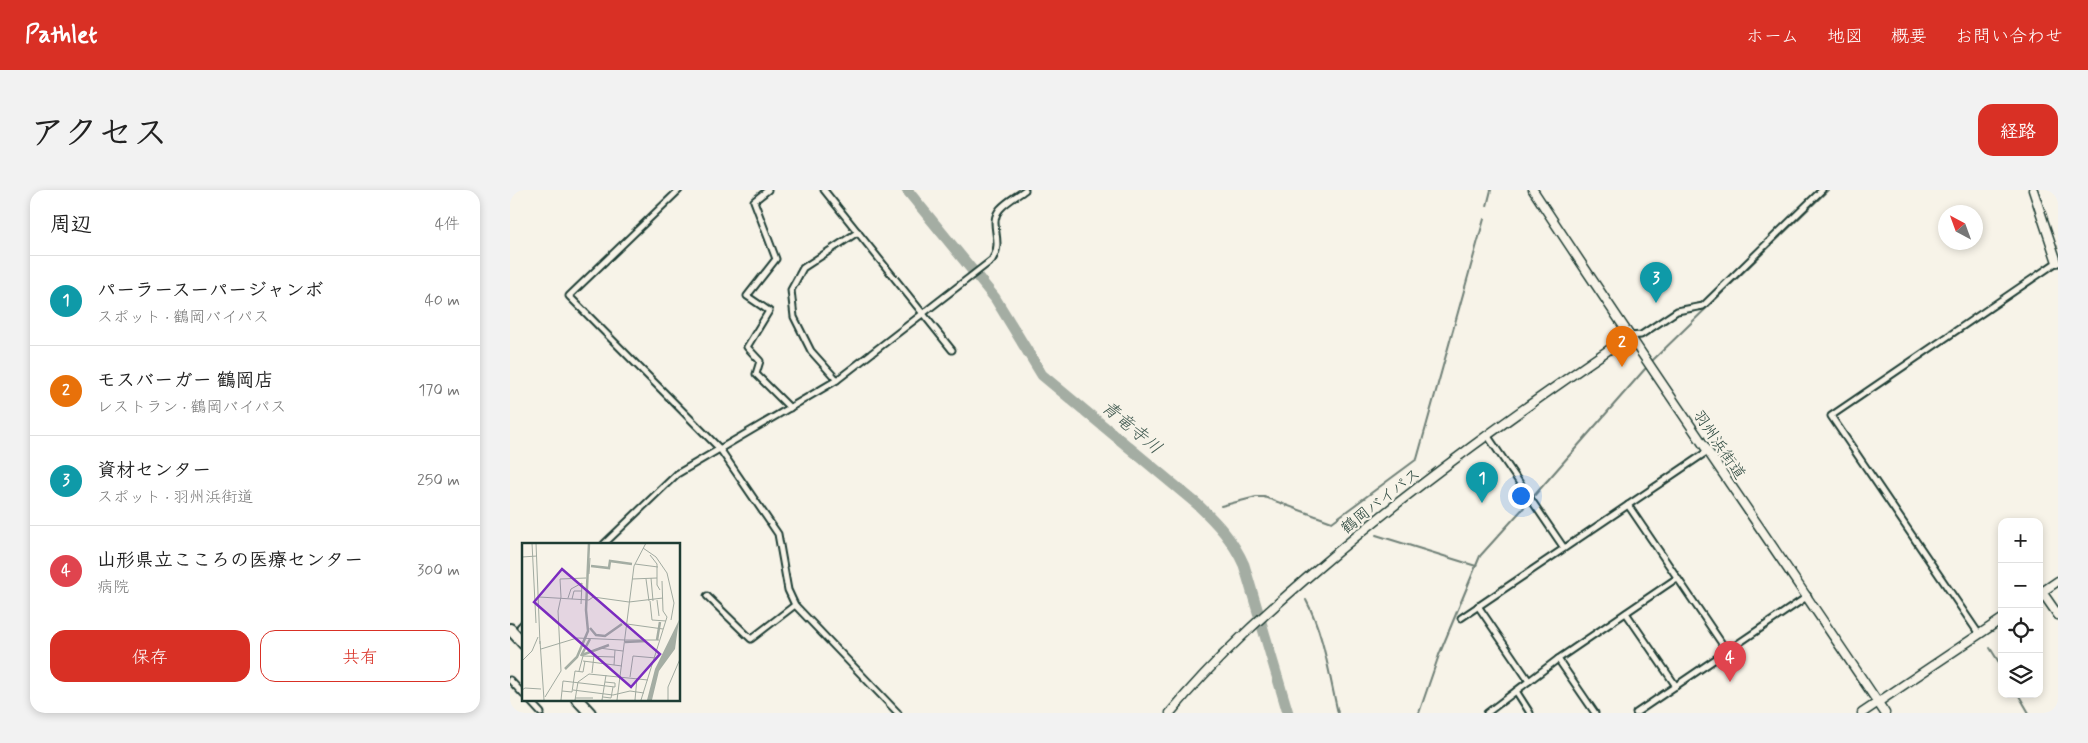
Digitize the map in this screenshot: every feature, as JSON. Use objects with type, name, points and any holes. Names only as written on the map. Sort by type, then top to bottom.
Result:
[{"type":"highway","points":[[518,626],[522,638]]},
{"type":"highway","points":[[578,700],[590,713]]},
{"type":"main road","name":"羽州浜街道","points":[[1532,190],[1629,336],[1808,596],[1885,713]]},
{"type":"main road","points":[[2033,190],[2058,262]]},
{"type":"main road","name":"鶴岡バイパス","points":[[1170,713],[1237,640],[1272,607],[1383,514],[1487,435],[1629,336]]},
{"type":"main road","points":[[2043,592],[2058,581]]},
{"type":"main road","points":[[2043,596],[2058,615]]},
{"type":"main road","points":[[1862,713],[1998,622]]},
{"type":"street","points":[[680,190],[569,296],[720,449],[778,534],[788,590],[795,605],[898,713]]},
{"type":"street","points":[[768,190],[754,201],[776,258],[747,296],[769,311],[747,347],[760,361],[756,374],[790,408]]},
{"type":"street","points":[[824,190],[952,350]]},
{"type":"street","points":[[605,543],[677,474],[837,380],[921,313],[992,260],[996,254],[998,240],[995,228],[997,214],[1008,202],[1025,190]]},
{"type":"street","points":[[1629,336],[1641,335],[1677,311],[1703,306],[1822,190]]},
{"type":"street","points":[[837,380],[811,351],[794,317],[792,290],[803,268],[858,232]]},
{"type":"street","points":[[1979,634],[1831,416],[2058,262]]},
{"type":"street","points":[[1487,435],[1564,548]]},
{"type":"street","points":[[1461,618],[1708,451]]},
{"type":"street","points":[[1628,505],[1727,651]]},
{"type":"street","points":[[1487,713],[1558,659],[1677,578]]},
{"type":"street","points":[[707,596],[751,639],[795,605]]},
{"type":"street","points":[[1636,713],[1808,596]]},
{"type":"street","points":[[1478,606],[1529,681]]},
{"type":"street","points":[[1626,613],[1676,686]]},
{"type":"street","points":[[1558,659],[1595,713]]},
{"type":"street","points":[[510,680],[522,693]]},
{"type":"street","points":[[1516,691],[1530,713]]},
{"type":"street","points":[[529,700],[541,713]]},
{"type":"waterway","name":"青竜寺川","points":[[907,190],[995,298],[1042,375],[1197,504],[1230,540],[1244,565],[1288,713]]},
{"type":"waterway","points":[[1487,206],[1491,190]]},
{"type":"waterway","points":[[1653,360],[1828,190]]},
{"type":"waterway","points":[[1221,506],[1256,497],[1264,497],[1332,522],[1417,459],[1484,219]]},
{"type":"waterway","points":[[1533,497],[1645,369]]},
{"type":"waterway","points":[[1419,713],[1439,655],[1480,556],[1527,504]]},
{"type":"waterway","name":"青竜寺川","points":[[1204,511],[1210,510]]},
{"type":"waterway","points":[[1376,535],[1476,566]]},
{"type":"waterway","points":[[1306,600],[1322,641],[1338,713]]},
{"type":"waterway","points":[[1990,648],[1998,661]]},
{"type":"waterway","points":[[2020,698],[2029,713]]},
{"type":"place","name":"資材センター","points":[[1656,303]]},
{"type":"place","name":"モスバーガー 鶴岡店","points":[[1622,367]]},
{"type":"place","name":"パーラースーパージャンボ","points":[[1482,503]]},
{"type":"place","name":"山形県立こころの医療センター","points":[[1730,682]]}]
